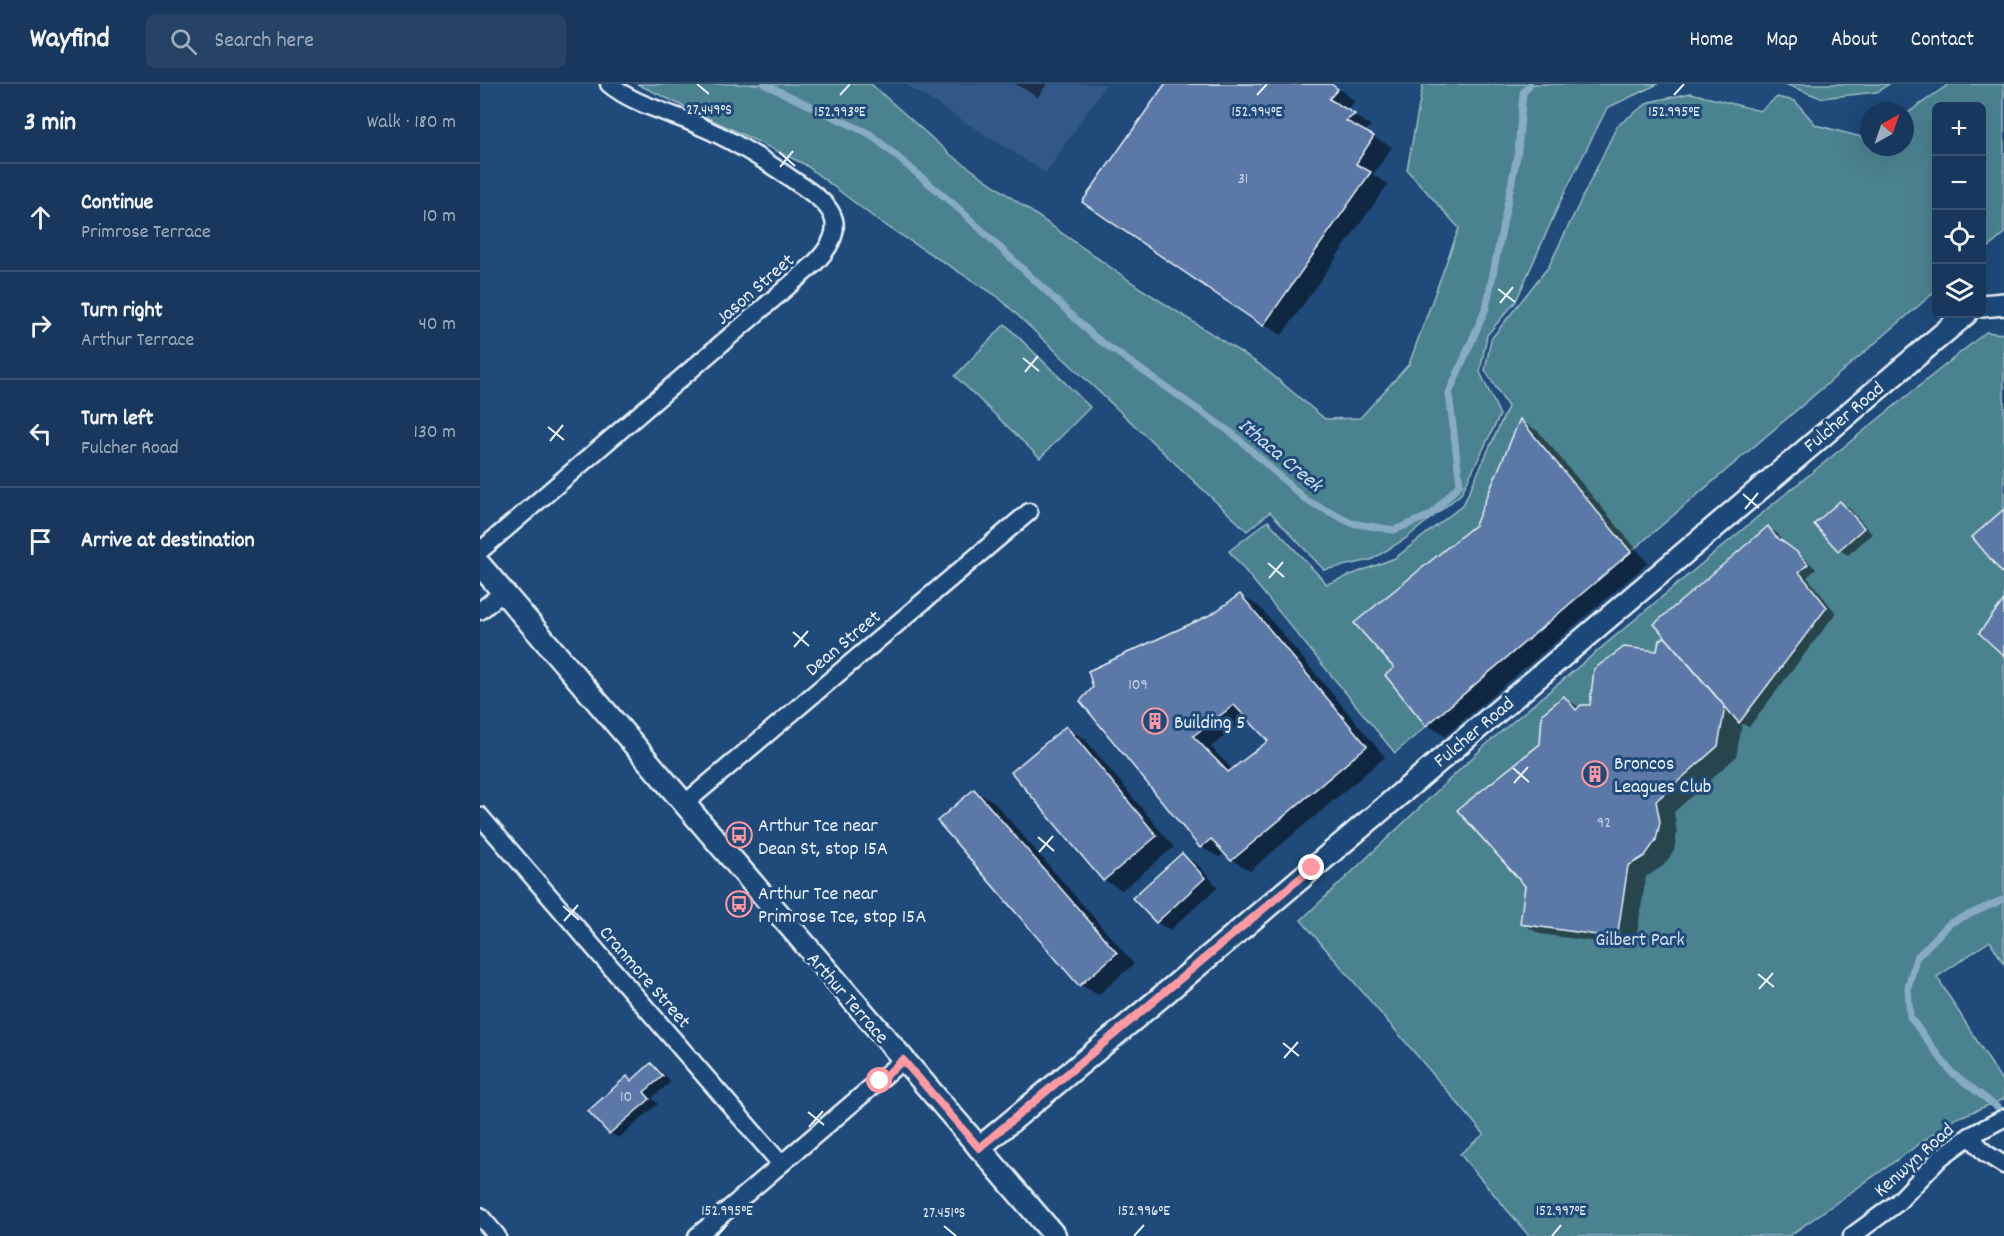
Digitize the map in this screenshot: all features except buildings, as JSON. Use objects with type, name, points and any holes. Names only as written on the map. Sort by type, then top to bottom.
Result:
[{"type":"street","name":"Jason Street","points":[[480,551],[814,264],[826,250],[834,231],[833,217],[825,205],[763,159],[702,126],[631,99],[609,84]]},
{"type":"street","points":[[1986,306],[2004,304]]},
{"type":"street","name":"Fulcher Road","points":[[979,1148],[1961,318]]},
{"type":"street","name":"Dean Street","points":[[683,805],[1029,512]]},
{"type":"street","name":"Arthur Terrace","points":[[480,565],[683,805],[1055,1236]]},
{"type":"street","points":[[480,611],[503,592]]},
{"type":"street","name":"Cranmore Street","points":[[480,816],[781,1164]]},
{"type":"street","points":[[697,1236],[903,1060]]},
{"type":"street","name":"Kenwyn Road","points":[[1852,1236],[1897,1203],[1941,1157],[1970,1136],[2004,1118]]},
{"type":"street","points":[[1970,1136],[1985,1153],[2004,1165]]},
{"type":"street","points":[[480,1216],[497,1236]]},
{"type":"shaded area","points":[[905,84],[1106,84],[1046,173]]},
{"type":"green space","points":[[637,84],[871,84],[951,155],[1140,288],[1259,364],[1325,419],[1360,418],[1409,364],[1459,228],[1407,170],[1423,84],[1658,84],[1607,108],[1561,200],[1516,301],[1487,335],[1480,372],[1500,415],[1461,494],[1405,539],[1371,560],[1324,570],[1270,512],[1247,531],[997,296],[880,222],[804,164]]},
{"type":"green space","points":[[1785,84],[1889,84],[1877,92],[1821,98]]},
{"type":"green space","points":[[1949,84],[2004,84],[2004,234],[1986,250],[1986,102],[1932,102],[1932,294],[1395,753],[1229,551],[1268,521],[1327,584],[1395,558],[1463,505],[1508,407],[1485,370],[1491,339],[1549,266],[1617,126],[1649,102],[1691,93],[1760,111],[1777,97],[1795,101],[1816,125],[1860,137],[1860,156],[1914,156],[1914,109]]},
{"type":"green space","points":[[1005,324],[1090,407],[1040,458],[955,376]]},
{"type":"green space","name":"Gilbert Park","points":[[1986,332],[2004,334],[2004,964],[1990,941],[1937,977],[2004,1084],[2004,1099],[1955,1119],[1789,1236],[1529,1236],[1460,1154],[1484,1134],[1301,920],[1491,740],[1773,504]]},
{"type":"waterway","name":"Ithaca Creek","points":[[764,84],[870,134],[958,208],[1096,338],[1233,434],[1306,500],[1351,523],[1394,530],[1431,515],[1460,484],[1449,393],[1486,308],[1518,151],[1523,93],[1530,84]]},
{"type":"waterway","name":"Ithaca Creek","points":[[2001,1110],[1951,1072],[1910,1017],[1908,988],[1916,958],[1950,923],[2004,899]]},
{"type":"place","name":"Building 5","points":[[1155,721]]},
{"type":"place","name":"Broncos Leagues Club","points":[[1595,774]]},
{"type":"place","name":"Arthur Tce near Dean St, stop 15A","points":[[739,835]]},
{"type":"place","name":"Arthur Tce near Primrose Tce, stop 15A","points":[[739,904]]},
{"type":"route","points":[[880,1081],[903,1060],[979,1148],[1312,868]]}]
